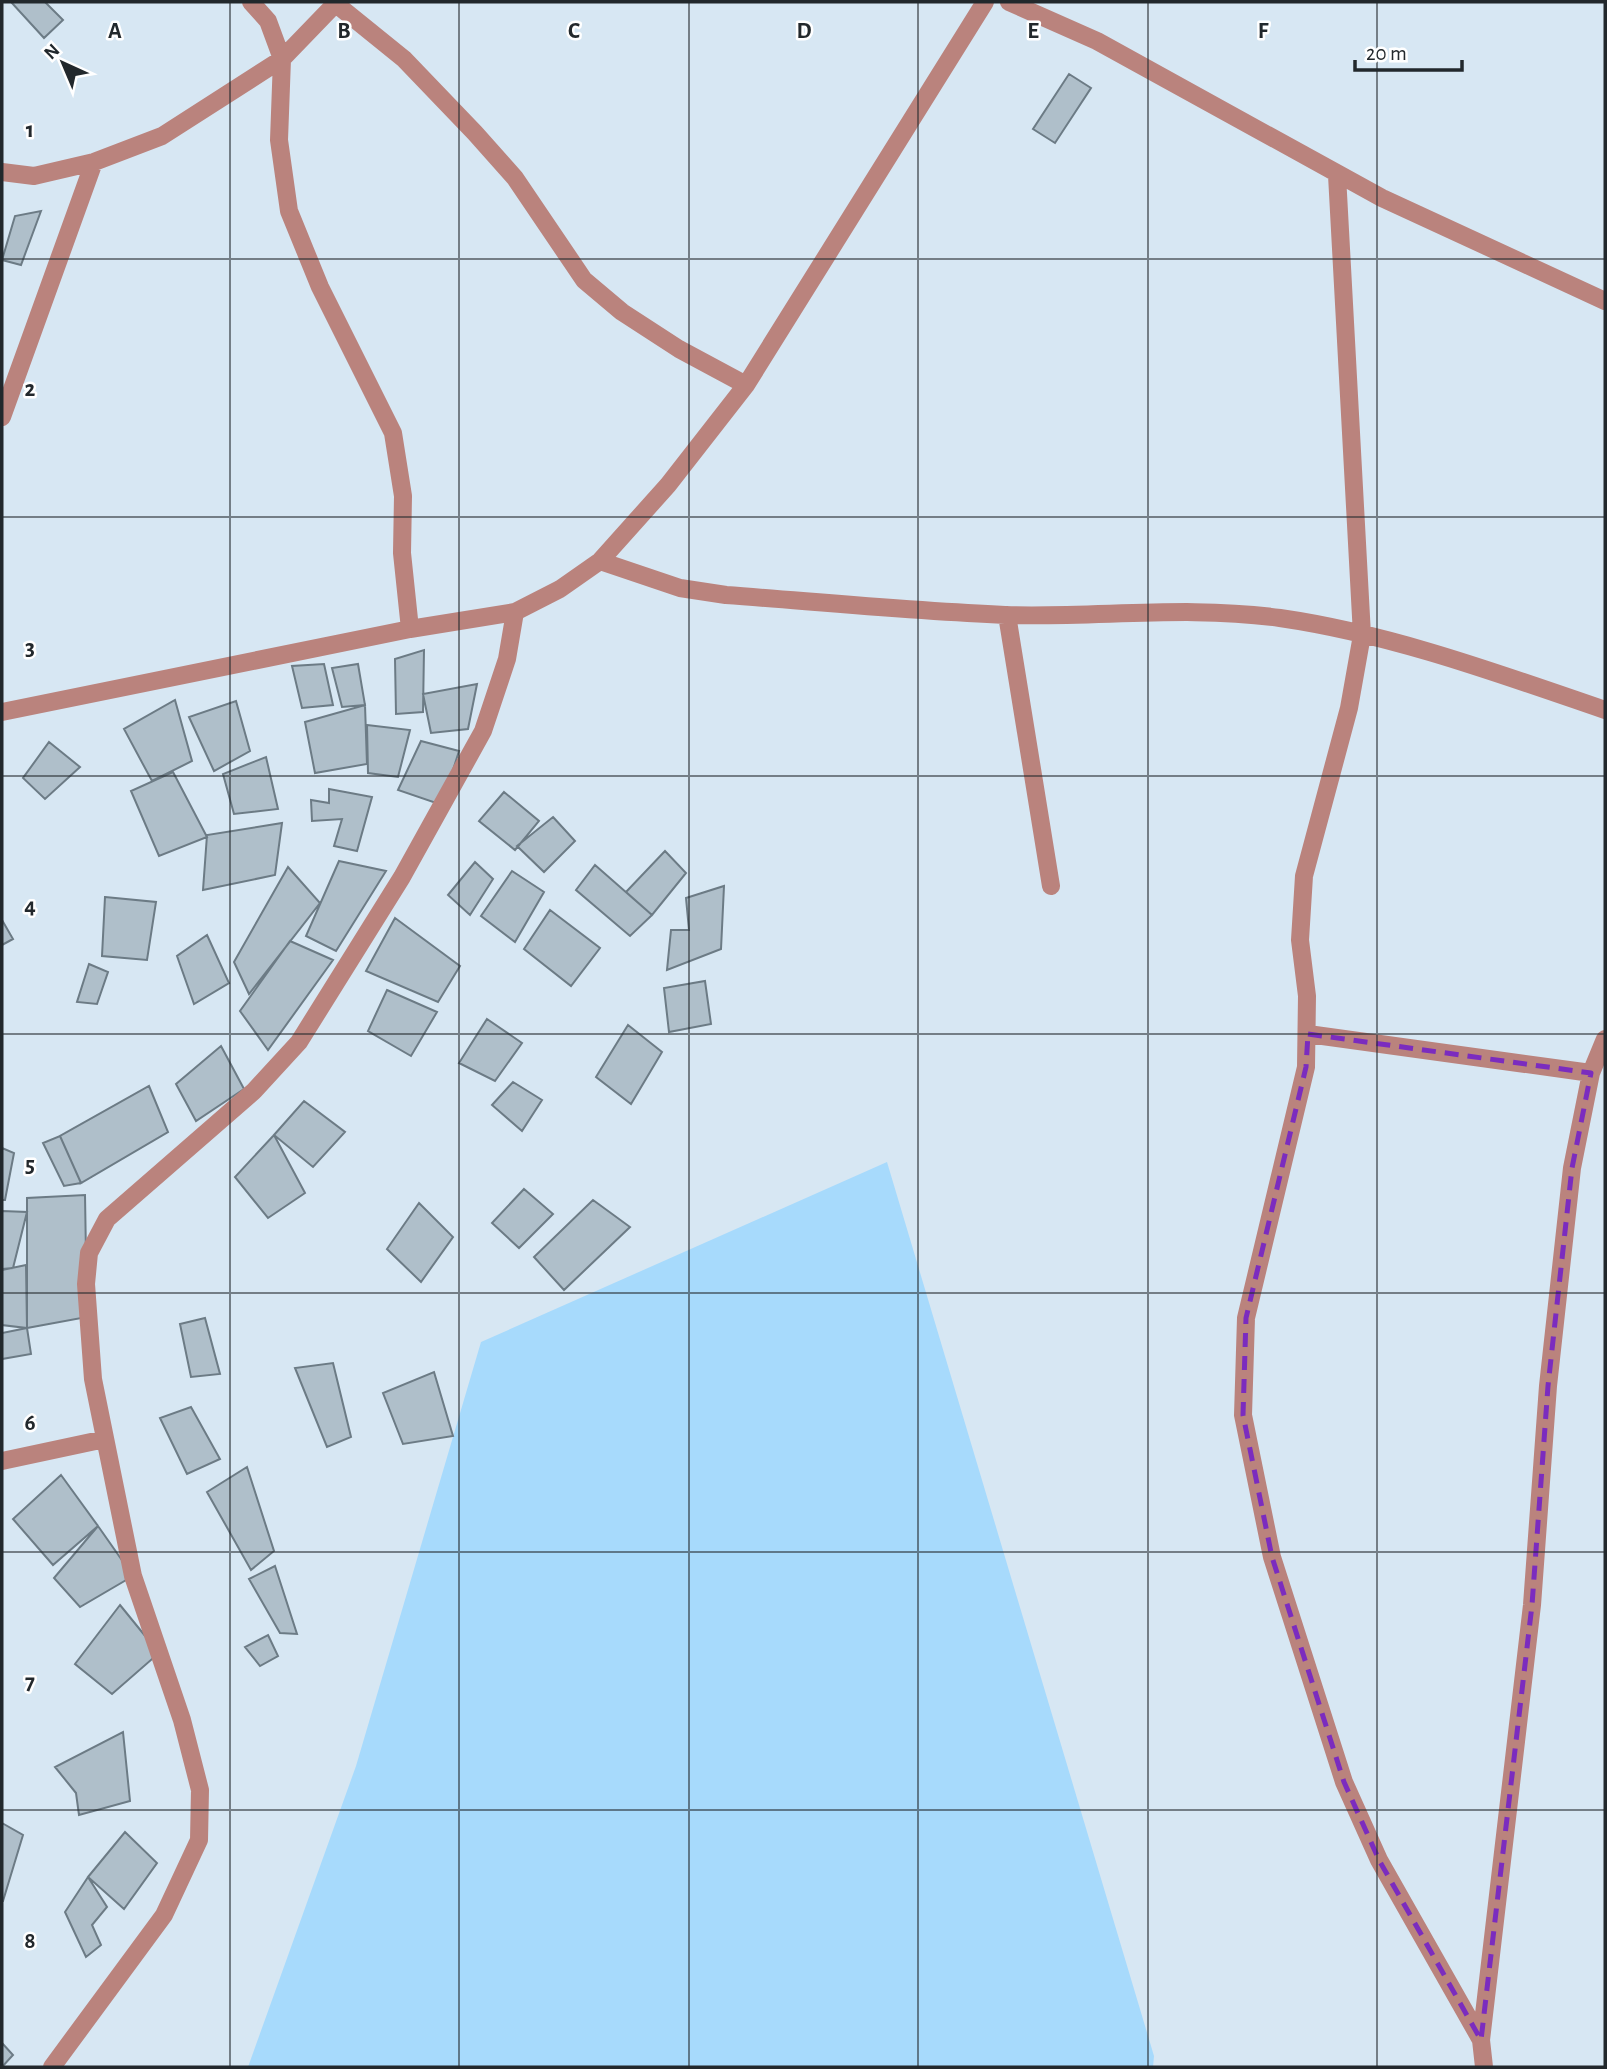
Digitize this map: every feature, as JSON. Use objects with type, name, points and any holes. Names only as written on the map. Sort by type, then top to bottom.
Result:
[{"type":"street","points":[[251,2],[268,21],[282,59],[279,140],[289,211],[320,287],[393,433],[403,496],[402,554],[410,629]]},
{"type":"street","points":[[2,712],[410,629],[515,612],[559,589],[600,561],[668,485],[746,385],[985,2]]},
{"type":"street","points":[[1009,2],[1097,40],[1337,175],[1605,301]]},
{"type":"street","points":[[2,172],[34,176],[94,162],[162,136],[282,59],[336,3],[404,59],[475,133],[514,178],[584,281],[622,313],[679,349],[746,385]]},
{"type":"street","points":[[2,417],[94,162]]},
{"type":"street","points":[[1337,175],[1362,635],[1349,708],[1304,876],[1300,940],[1308,1034],[1299,1099],[1245,1318],[1243,1415],[1272,1557],[1344,1782],[1379,1860],[1482,2040]]},
{"type":"street","points":[[600,561],[680,588],[726,595],[1007,615],[1201,610],[1281,618],[1362,635],[1481,668],[1605,709]]},
{"type":"street","points":[[52,2067],[164,1915],[199,1840],[200,1790],[183,1720],[133,1577],[93,1380],[86,1283],[89,1253],[107,1219],[254,1091],[299,1042],[402,877],[483,732],[507,659],[515,612]]},
{"type":"street","points":[[1007,615],[1051,886]]},
{"type":"street","points":[[1308,1034],[1591,1073]]},
{"type":"street","points":[[1484,2067],[1482,2040],[1532,1605],[1548,1386],[1572,1168],[1591,1073],[1605,1039]]},
{"type":"street","points":[[2,1461],[105,1439]]},
{"type":"highlighted area","points":[[1308,1034],[1591,1073],[1572,1168],[1548,1386],[1532,1605],[1481,2040],[1379,1860],[1344,1782],[1272,1557],[1243,1415],[1246,1318],[1306,1067]]},
{"type":"shaded area","points":[[887,1162],[1154,2056],[1153,2067],[248,2067],[356,1766],[481,1342]]},
{"type":"building","points":[[11,2],[45,2],[63,20],[44,38]]},
{"type":"building","points":[[1069,74],[1091,88],[1055,143],[1033,129]]},
{"type":"building","points":[[41,211],[21,265],[2,260],[15,216]]},
{"type":"building","points":[[424,650],[423,712],[396,714],[395,659]]},
{"type":"building","points":[[324,664],[333,705],[302,708],[292,666]]},
{"type":"building","points":[[358,664],[365,705],[342,707],[332,668]]},
{"type":"building","points":[[477,684],[468,729],[431,733],[423,694]]},
{"type":"building","points":[[175,700],[192,761],[152,781],[124,729]]},
{"type":"building","points":[[236,701],[250,751],[214,771],[189,717]]},
{"type":"building","points":[[365,705],[367,764],[315,773],[305,722]]},
{"type":"building","points":[[367,725],[410,730],[398,777],[368,773]]},
{"type":"building","points":[[421,741],[459,751],[442,805],[398,790]]},
{"type":"building","points":[[49,742],[80,767],[45,799],[23,778]]},
{"type":"building","points":[[266,757],[278,809],[234,814],[223,774]]},
{"type":"building","points":[[173,772],[207,837],[159,856],[131,791]]},
{"type":"building","points":[[329,789],[372,797],[357,851],[334,846],[342,819],[312,821],[311,800],[329,803]]},
{"type":"building","points":[[504,792],[539,821],[515,850],[479,821]]},
{"type":"building","points":[[553,817],[575,841],[544,872],[517,846]]},
{"type":"building","points":[[282,823],[275,875],[203,890],[207,835]]},
{"type":"building","points":[[665,851],[686,873],[652,915],[626,892]]},
{"type":"building","points":[[339,861],[386,871],[336,951],[306,936]]},
{"type":"building","points":[[475,862],[493,879],[470,915],[448,895]]},
{"type":"building","points":[[595,865],[652,915],[630,936],[576,890]]},
{"type":"building","points":[[288,867],[320,903],[249,994],[234,962]]},
{"type":"building","points":[[512,871],[544,892],[515,942],[481,916]]},
{"type":"building","points":[[724,886],[721,949],[667,970],[671,930],[689,930],[686,898]]},
{"type":"building","points":[[105,897],[156,902],[147,960],[102,956]]},
{"type":"building","points":[[550,910],[600,948],[571,986],[524,949]]},
{"type":"building","points":[[395,918],[460,966],[438,1002],[366,971]]},
{"type":"building","points":[[2,920],[13,939],[2,945]]},
{"type":"building","points":[[207,935],[229,983],[194,1004],[177,956]]},
{"type":"building","points":[[290,941],[333,960],[268,1050],[240,1011]]},
{"type":"building","points":[[89,964],[108,972],[97,1004],[77,1002]]},
{"type":"building","points":[[705,981],[711,1024],[669,1032],[664,988]]},
{"type":"building","points":[[387,990],[437,1012],[411,1056],[368,1031]]},
{"type":"building","points":[[487,1019],[522,1043],[495,1081],[459,1063]]},
{"type":"building","points":[[628,1025],[662,1052],[631,1104],[596,1077]]},
{"type":"building","points":[[221,1046],[244,1089],[196,1121],[176,1084]]},
{"type":"building","points":[[513,1082],[542,1100],[522,1131],[492,1105]]},
{"type":"building","points":[[149,1086],[168,1132],[81,1183],[60,1136]]},
{"type":"building","points":[[304,1101],[345,1132],[313,1167],[274,1135]]},
{"type":"building","points":[[274,1135],[305,1193],[268,1218],[235,1177]]},
{"type":"building","points":[[60,1136],[81,1183],[64,1186],[43,1143]]},
{"type":"building","points":[[2,1148],[14,1153],[5,1200],[2,1200]]},
{"type":"building","points":[[524,1189],[553,1214],[519,1248],[492,1223]]},
{"type":"building","points":[[85,1195],[87,1317],[27,1328],[27,1198]]},
{"type":"building","points":[[593,1200],[630,1227],[564,1290],[534,1257]]},
{"type":"building","points":[[419,1203],[453,1237],[421,1282],[387,1249]]},
{"type":"building","points":[[2,1211],[27,1212],[13,1268],[2,1269]]},
{"type":"building","points":[[26,1265],[27,1328],[2,1325],[2,1270]]},
{"type":"building","points":[[205,1318],[220,1374],[191,1377],[180,1324]]},
{"type":"building","points":[[27,1328],[31,1354],[2,1359],[2,1333]]},
{"type":"building","points":[[333,1363],[351,1437],[327,1447],[295,1368]]},
{"type":"building","points":[[434,1372],[453,1436],[403,1444],[383,1393]]},
{"type":"building","points":[[191,1407],[220,1459],[187,1474],[160,1418]]},
{"type":"building","points":[[247,1467],[274,1551],[251,1570],[207,1492]]},
{"type":"building","points":[[61,1475],[98,1526],[53,1565],[13,1519]]},
{"type":"building","points":[[98,1526],[133,1576],[80,1607],[54,1578]]},
{"type":"building","points":[[275,1566],[297,1634],[280,1633],[249,1579]]},
{"type":"building","points":[[120,1605],[159,1653],[112,1694],[75,1664]]},
{"type":"building","points":[[268,1635],[278,1656],[260,1666],[245,1647]]},
{"type":"building","points":[[123,1732],[130,1801],[79,1815],[76,1793],[55,1767]]},
{"type":"building","points":[[2,1823],[23,1835],[3,1901],[2,1901]]},
{"type":"building","points":[[125,1832],[157,1863],[124,1909],[88,1877]]},
{"type":"building","points":[[88,1877],[107,1907],[92,1925],[101,1945],[86,1957],[65,1912]]},
{"type":"building","points":[[2,2043],[13,2055],[2,2067]]}]
